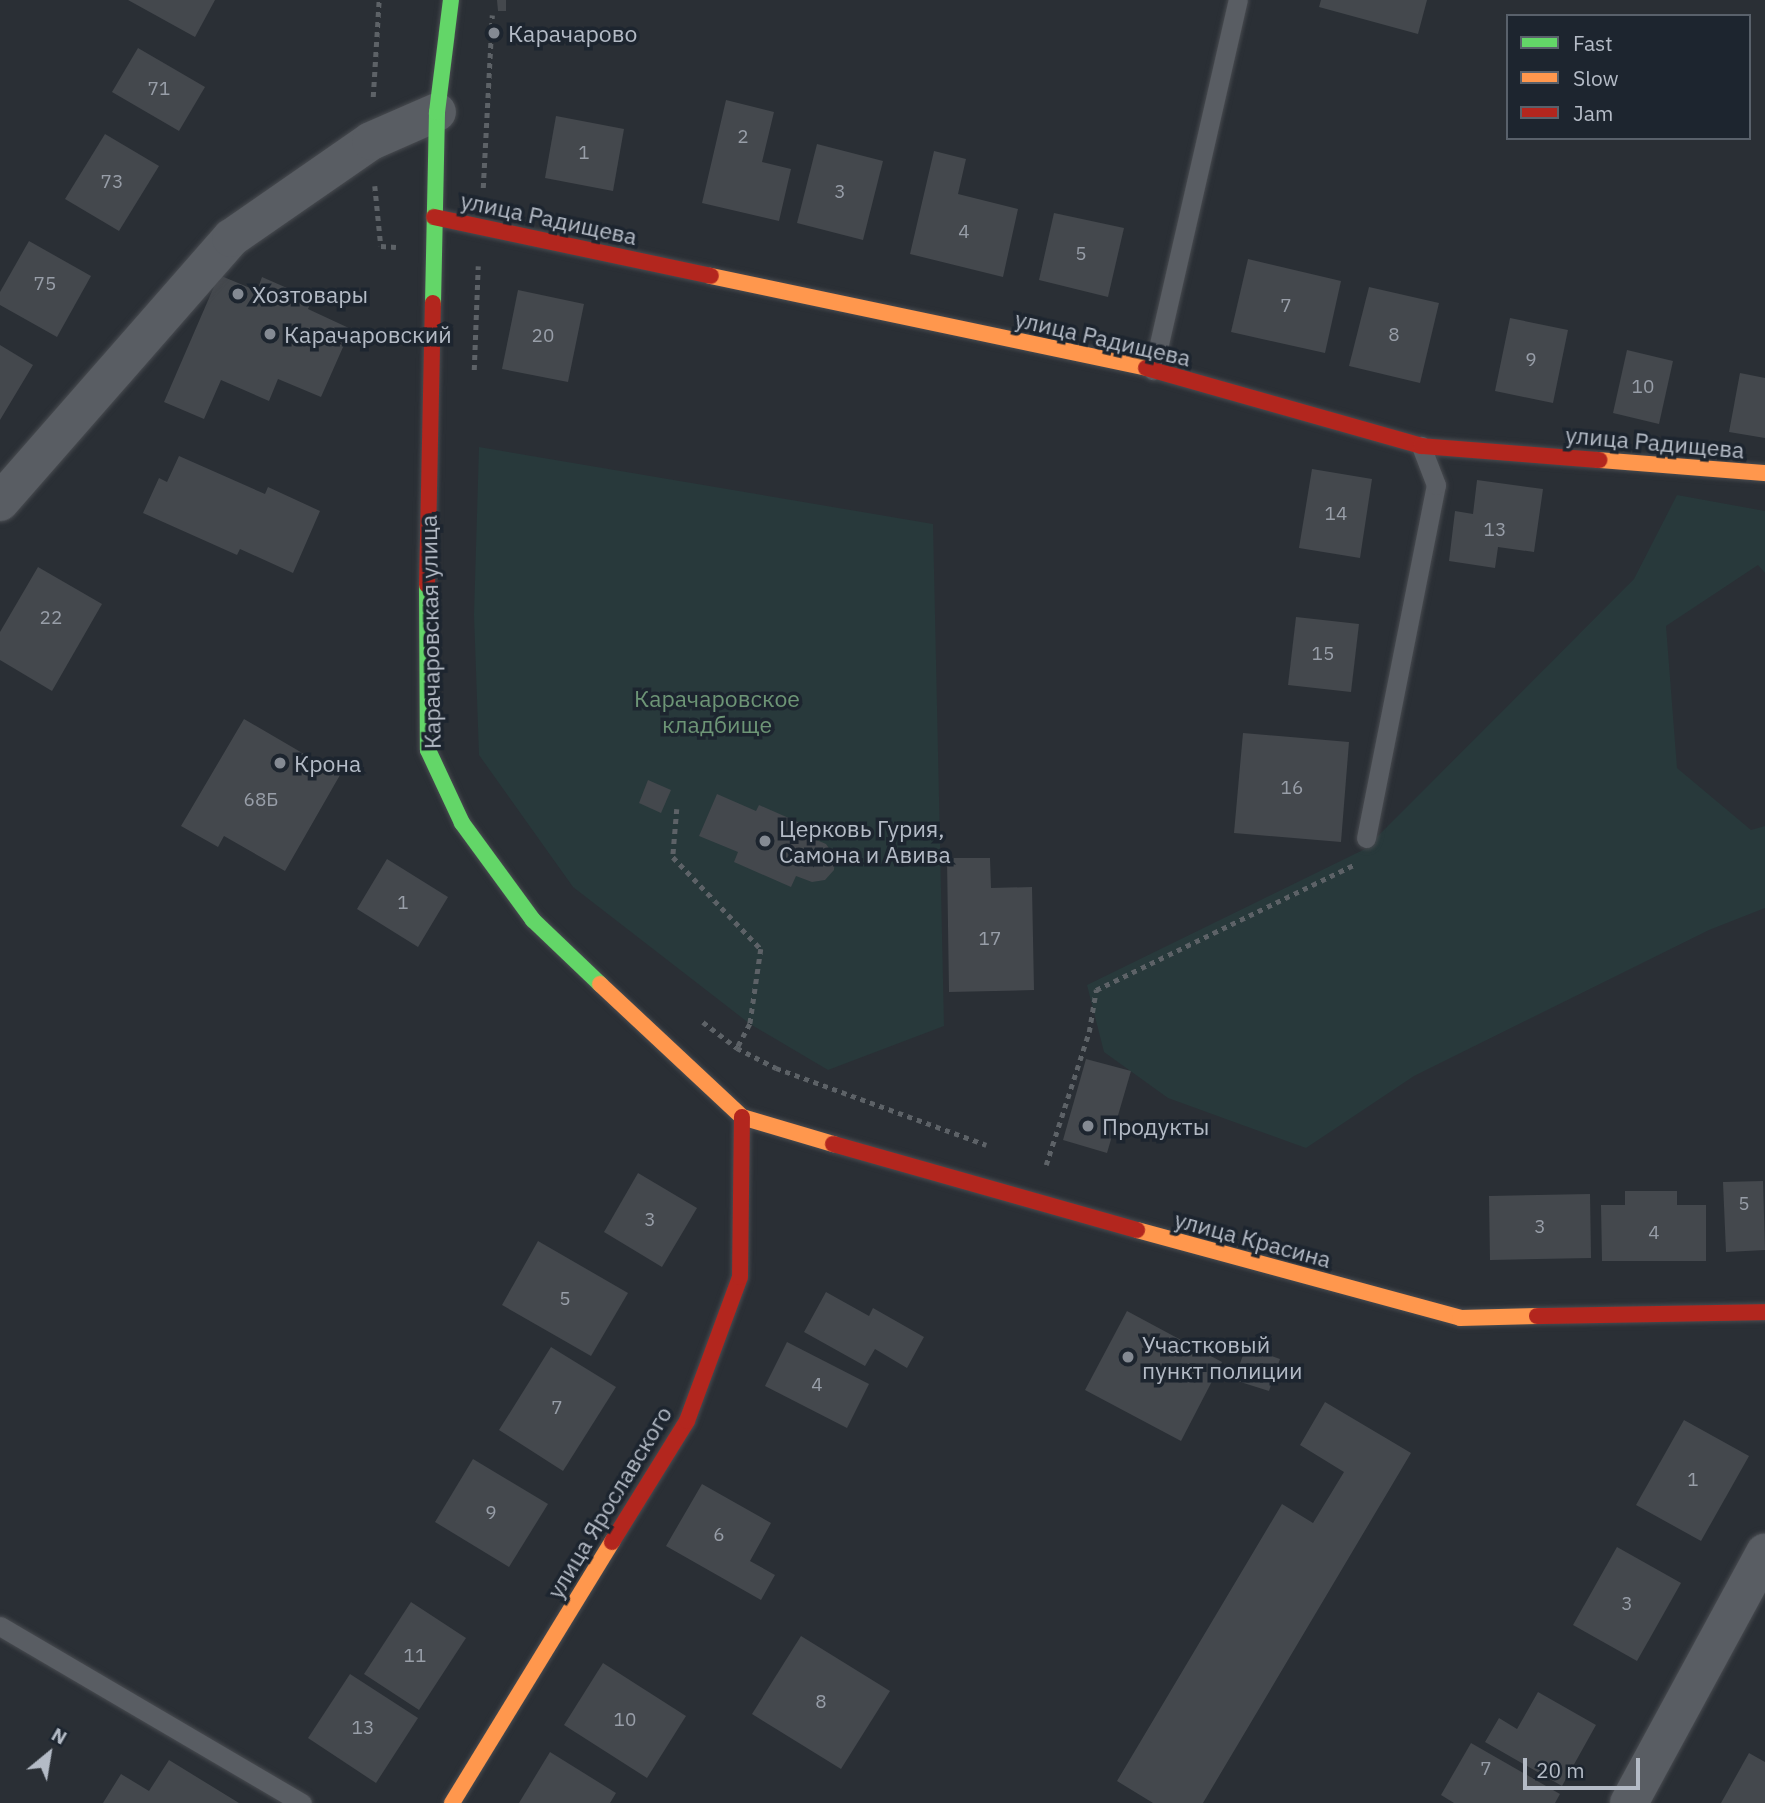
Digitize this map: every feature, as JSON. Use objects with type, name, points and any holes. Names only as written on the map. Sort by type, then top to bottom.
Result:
[{"type":"street","name":"Карачаровская улица","points":[[451,0],[437,112],[426,634],[428,750],[463,822],[533,920],[742,1117]]},
{"type":"street","points":[[0,502],[231,238],[371,141],[437,112]]},
{"type":"street","name":"улица Радищева","points":[[434,217],[1153,370],[1421,446],[1765,473]]},
{"type":"street","name":"улица Красина","points":[[742,1117],[1013,1197],[1460,1318],[1765,1312]]},
{"type":"street","name":"улица Ярославского","points":[[453,1803],[687,1421],[740,1277],[742,1117]]},
{"type":"street","points":[[1629,1803],[1765,1553]]},
{"type":"lane","points":[[1153,370],[1238,0]]},
{"type":"lane","points":[[1366,838],[1436,485],[1421,446]]},
{"type":"lane","points":[[0,1626],[302,1803]]},
{"type":"path","points":[[474,382],[492,13]]},
{"type":"path","points":[[677,809],[673,857],[761,949],[750,1024],[737,1048]]},
{"type":"path","points":[[1032,1162],[1045,1167],[1089,1032],[1096,990],[1356,863],[1366,838]]},
{"type":"path","points":[[695,1017],[737,1048],[776,1068],[994,1148]]},
{"type":"green space","name":"Карачаровское кладбище","points":[[479,447],[933,524],[944,1026],[828,1070],[750,1024],[573,887],[479,755],[474,615]]},
{"type":"green space","points":[[1677,495],[1765,511],[1765,573],[1758,565],[1666,626],[1677,768],[1751,830],[1765,826],[1765,908],[1709,930],[1414,1076],[1306,1148],[1168,1098],[1104,1052],[1087,985],[1365,849],[1634,579]]},
{"type":"building","points":[[128,0],[215,0],[195,37]]},
{"type":"building","points":[[497,0],[506,0],[506,11],[498,11]]},
{"type":"building","points":[[1321,0],[1427,0],[1418,34],[1319,7]]},
{"type":"building","points":[[138,48],[205,87],[179,131],[112,92]]},
{"type":"building","points":[[726,100],[774,112],[762,162],[791,169],[779,221],[702,203]]},
{"type":"building","points":[[556,116],[624,129],[613,191],[545,178]]},
{"type":"building","points":[[105,134],[159,166],[119,231],[65,199]]},
{"type":"building","points":[[817,144],[883,161],[863,240],[797,223]]},
{"type":"building","points":[[934,151],[966,159],[958,194],[1018,209],[1003,277],[910,254]]},
{"type":"building","points":[[1054,213],[1124,228],[1108,297],[1039,280]]},
{"type":"building","points":[[29,241],[91,276],[57,337],[0,305],[0,292]]},
{"type":"building","points":[[1248,259],[1341,281],[1325,353],[1231,332]]},
{"type":"building","points":[[219,275],[257,291],[262,277],[312,299],[308,309],[351,329],[321,397],[278,379],[269,401],[221,380],[204,419],[164,402]]},
{"type":"building","points":[[1369,287],[1439,303],[1420,383],[1349,366]]},
{"type":"building","points":[[518,290],[584,304],[568,382],[502,369]]},
{"type":"building","points":[[1510,318],[1568,330],[1553,403],[1495,391]]},
{"type":"building","points":[[0,345],[33,365],[0,420]]},
{"type":"building","points":[[1627,350],[1673,361],[1659,424],[1613,413]]},
{"type":"building","points":[[1740,373],[1765,378],[1765,438],[1729,432]]},
{"type":"building","points":[[179,456],[265,494],[268,487],[320,511],[293,573],[240,549],[237,555],[143,513],[159,478],[167,482]]},
{"type":"building","points":[[1312,469],[1372,479],[1360,558],[1299,548]]},
{"type":"building","points":[[1477,480],[1543,489],[1534,552],[1498,547],[1495,568],[1449,561],[1455,511],[1473,514]]},
{"type":"building","points":[[38,567],[102,604],[52,691],[0,660],[0,632]]},
{"type":"building","points":[[1296,617],[1359,624],[1351,692],[1288,685]]},
{"type":"building","points":[[244,719],[340,775],[285,871],[224,836],[218,847],[181,826]]},
{"type":"building","points":[[1243,733],[1349,742],[1341,842],[1234,833]]},
{"type":"building","points":[[648,780],[671,790],[661,813],[639,803]]},
{"type":"building","name":"Церковь Гурия, Самона и Авива","points":[[717,794],[756,811],[759,805],[816,830],[812,838],[826,844],[835,857],[834,870],[825,880],[812,882],[796,876],[791,887],[734,862],[738,852],[699,836]]},
{"type":"building","points":[[947,858],[990,858],[991,888],[1032,887],[1034,990],[949,992]]},
{"type":"building","points":[[387,859],[448,897],[418,947],[357,909]]},
{"type":"building","points":[[1086,1059],[1131,1071],[1107,1153],[1063,1140]]},
{"type":"building","points":[[638,1173],[697,1208],[662,1267],[604,1232]]},
{"type":"building","points":[[1763,1181],[1765,1250],[1726,1252],[1723,1182]]},
{"type":"building","points":[[1625,1191],[1677,1191],[1677,1205],[1706,1205],[1706,1261],[1602,1261],[1601,1205],[1625,1205]]},
{"type":"building","points":[[1590,1194],[1591,1258],[1490,1260],[1489,1196]]},
{"type":"building","points":[[538,1241],[628,1293],[591,1356],[502,1305]]},
{"type":"building","points":[[826,1292],[869,1316],[873,1308],[924,1337],[907,1368],[875,1349],[865,1366],[804,1332]]},
{"type":"building","points":[[1127,1311],[1222,1362],[1181,1441],[1085,1390]]},
{"type":"building","points":[[787,1342],[869,1384],[847,1428],[765,1386]]},
{"type":"building","points":[[551,1347],[616,1387],[563,1471],[499,1430]]},
{"type":"building","points":[[1246,1347],[1280,1359],[1269,1391],[1234,1380]]},
{"type":"building","points":[[1325,1402],[1411,1453],[1203,1803],[1153,1803],[1117,1781],[1282,1504],[1313,1523],[1344,1472],[1300,1445]]},
{"type":"building","points":[[1684,1420],[1749,1456],[1701,1541],[1636,1505]]},
{"type":"building","points":[[473,1459],[548,1504],[509,1567],[435,1522]]},
{"type":"building","points":[[702,1484],[771,1523],[750,1561],[775,1575],[761,1600],[666,1546]]},
{"type":"building","points":[[1617,1547],[1681,1583],[1637,1661],[1573,1625]]},
{"type":"building","points":[[411,1602],[466,1638],[419,1710],[364,1674]]},
{"type":"building","points":[[801,1636],[890,1691],[841,1769],[752,1714]]},
{"type":"building","points":[[603,1663],[686,1716],[647,1778],[564,1725]]},
{"type":"building","points":[[350,1674],[418,1718],[376,1783],[308,1738]]},
{"type":"building","points":[[1538,1692],[1596,1725],[1562,1786],[1485,1742],[1499,1718],[1517,1729]]},
{"type":"building","points":[[1471,1743],[1560,1794],[1555,1803],[1454,1803],[1441,1795]]},
{"type":"building","points":[[550,1752],[616,1793],[610,1803],[519,1803]]},
{"type":"building","points":[[1749,1753],[1765,1762],[1765,1803],[1721,1803]]},
{"type":"building","points":[[169,1760],[239,1803],[103,1803],[121,1774],[149,1791]]},
{"type":"traffic: fast","points":[[433,303],[437,112],[451,0]]},
{"type":"traffic: fast","points":[[427,585],[428,750],[462,823],[533,920],[600,984]]},
{"type":"traffic: slow","points":[[711,276],[1146,368]]},
{"type":"traffic: slow","points":[[1599,460],[1765,473]]},
{"type":"traffic: slow","points":[[600,984],[742,1117],[833,1144]]},
{"type":"traffic: slow","points":[[1137,1230],[1460,1318],[1537,1316]]},
{"type":"traffic: slow","points":[[452,1803],[612,1542]]},
{"type":"traffic: jam","points":[[434,217],[711,276]]},
{"type":"traffic: jam","points":[[427,585],[433,303]]},
{"type":"traffic: jam","points":[[1146,368],[1421,446],[1599,460]]},
{"type":"traffic: jam","points":[[612,1542],[687,1421],[740,1277],[742,1117]]},
{"type":"traffic: jam","points":[[833,1144],[1137,1230]]},
{"type":"traffic: jam","points":[[1537,1316],[1765,1312]]},
{"type":"place","name":"Карачарово","points":[[494,33]]},
{"type":"place","name":"Хозтовары","points":[[238,294]]},
{"type":"place","name":"Карачаровский","points":[[270,334]]},
{"type":"place","name":"Крона","points":[[280,763]]},
{"type":"place","name":"Церковь Гурия, Самона и Авива","points":[[765,841]]},
{"type":"place","name":"Продукты","points":[[1088,1126]]},
{"type":"place","name":"Участковый пункт полиции","points":[[1128,1357]]}]
